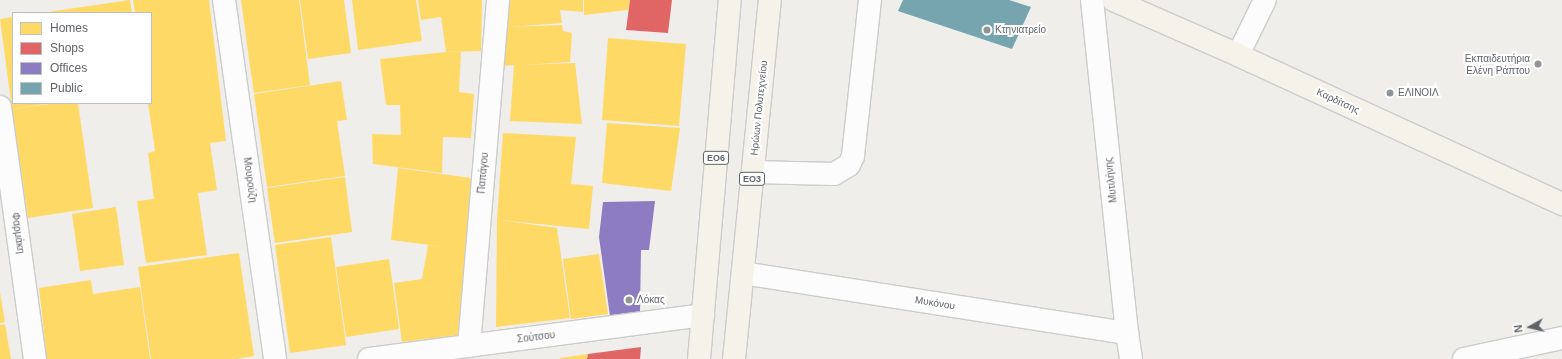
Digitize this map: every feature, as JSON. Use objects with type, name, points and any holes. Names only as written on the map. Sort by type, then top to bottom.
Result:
[{"type":"main road","name":"ΕΟ6","points":[[699,359],[730,0]]},
{"type":"main road","name":"Ηρώων Πολυτεχνείου","points":[[734,359],[770,0]]},
{"type":"main road","name":"Καρδίτσης","points":[[1113,0],[1238,55],[1562,204]]},
{"type":"street","name":"Μουρούζη","points":[[224,0],[275,359]]},
{"type":"street","name":"Παπάγου","points":[[469,346],[498,0]]},
{"type":"street","points":[[752,172],[834,174],[849,165],[853,156],[870,0]]},
{"type":"street","name":"Μυτιλήνης","points":[[1092,0],[1131,359]]},
{"type":"street","points":[[1238,55],[1265,0]]},
{"type":"street","name":"Φαρμάκη","points":[[0,108],[35,359]]},
{"type":"street","name":"Μυκόνου","points":[[743,273],[1127,333]]},
{"type":"street","name":"Σούτσου","points":[[369,359],[703,315]]},
{"type":"street","points":[[1464,359],[1562,338]]},
{"type":"building: Homes","points":[[130,0],[132,12],[48,12]]},
{"type":"building: Homes","points":[[133,0],[209,0],[226,141],[210,143],[217,190],[198,193],[207,255],[146,263],[137,201],[154,199],[148,153],[155,151],[148,104],[152,104],[152,12],[135,12]]},
{"type":"building: Homes","points":[[241,0],[299,0],[310,85],[254,93]]},
{"type":"building: Homes","points":[[300,0],[344,0],[351,53],[308,59]]},
{"type":"building: Homes","points":[[352,0],[416,0],[422,41],[358,50]]},
{"type":"building: Homes","points":[[418,0],[482,0],[481,51],[446,52],[441,17],[421,20]]},
{"type":"building: Homes","points":[[507,0],[583,0],[583,12],[560,10],[562,23],[509,27],[562,25],[563,31],[572,33],[570,62],[522,65],[575,63],[582,124],[510,121],[514,65],[503,66]]},
{"type":"building: Homes","points":[[584,0],[630,0],[628,10],[584,15]]},
{"type":"building: Homes","points":[[12,17],[12,104],[46,104],[12,109],[0,19]]},
{"type":"building: Homes","points":[[608,38],[686,44],[679,126],[602,120]]},
{"type":"building: Homes","points":[[446,52],[461,52],[459,92],[474,94],[471,138],[443,137],[442,173],[373,164],[372,134],[401,135],[400,105],[386,105],[380,59]]},
{"type":"building: Homes","points":[[341,81],[347,120],[337,121],[345,176],[267,187],[254,94]]},
{"type":"building: Homes","points":[[50,104],[78,104],[93,208],[28,218],[12,109]]},
{"type":"building: Homes","points":[[607,123],[680,128],[671,191],[602,183]]},
{"type":"building: Homes","points":[[503,133],[576,137],[571,184],[593,186],[589,229],[499,220],[557,228],[570,318],[496,327],[497,220]]},
{"type":"building: Homes","points":[[398,168],[471,178],[458,335],[402,342],[394,283],[422,279],[428,245],[446,247],[391,240]]},
{"type":"building: Homes","points":[[345,177],[352,232],[275,243],[267,188]]},
{"type":"building: Homes","points":[[116,207],[124,265],[80,271],[72,214]]},
{"type":"building: Homes","points":[[331,237],[346,345],[290,353],[275,245]]},
{"type":"building: Homes","points":[[239,253],[254,356],[236,359],[151,359],[138,267]]},
{"type":"building: Homes","points":[[599,254],[608,314],[571,319],[563,259]]},
{"type":"building: Homes","points":[[389,259],[399,329],[346,337],[336,267]]},
{"type":"building: Homes","points":[[91,280],[93,294],[140,287],[150,359],[47,359],[39,288]]},
{"type":"building: Homes","points":[[0,292],[5,322],[0,323]]},
{"type":"building: Homes","points":[[5,324],[11,359],[0,359],[0,325]]},
{"type":"building: Homes","points":[[588,354],[587,359],[560,359],[560,358]]},
{"type":"building: Shops","points":[[630,0],[672,0],[668,33],[626,30]]},
{"type":"building: Shops","points":[[641,347],[640,359],[587,359],[588,354]]},
{"type":"building: Offices","points":[[655,201],[649,250],[641,250],[640,312],[610,316],[599,237],[603,202]]},
{"type":"building: Public","name":"Κτηνιατρείο","points":[[903,0],[1009,0],[1031,7],[1012,49],[898,11]]},
{"type":"place","name":"Κτηνιατρείο","points":[[987,30]]},
{"type":"place","name":"Εκπαιδευτήρια Ελένη Ράπτου","points":[[1538,64]]},
{"type":"place","name":"ΕΛΙΝΟΙΛ","points":[[1390,93]]},
{"type":"place","name":"Λόκας","points":[[629,300]]}]
